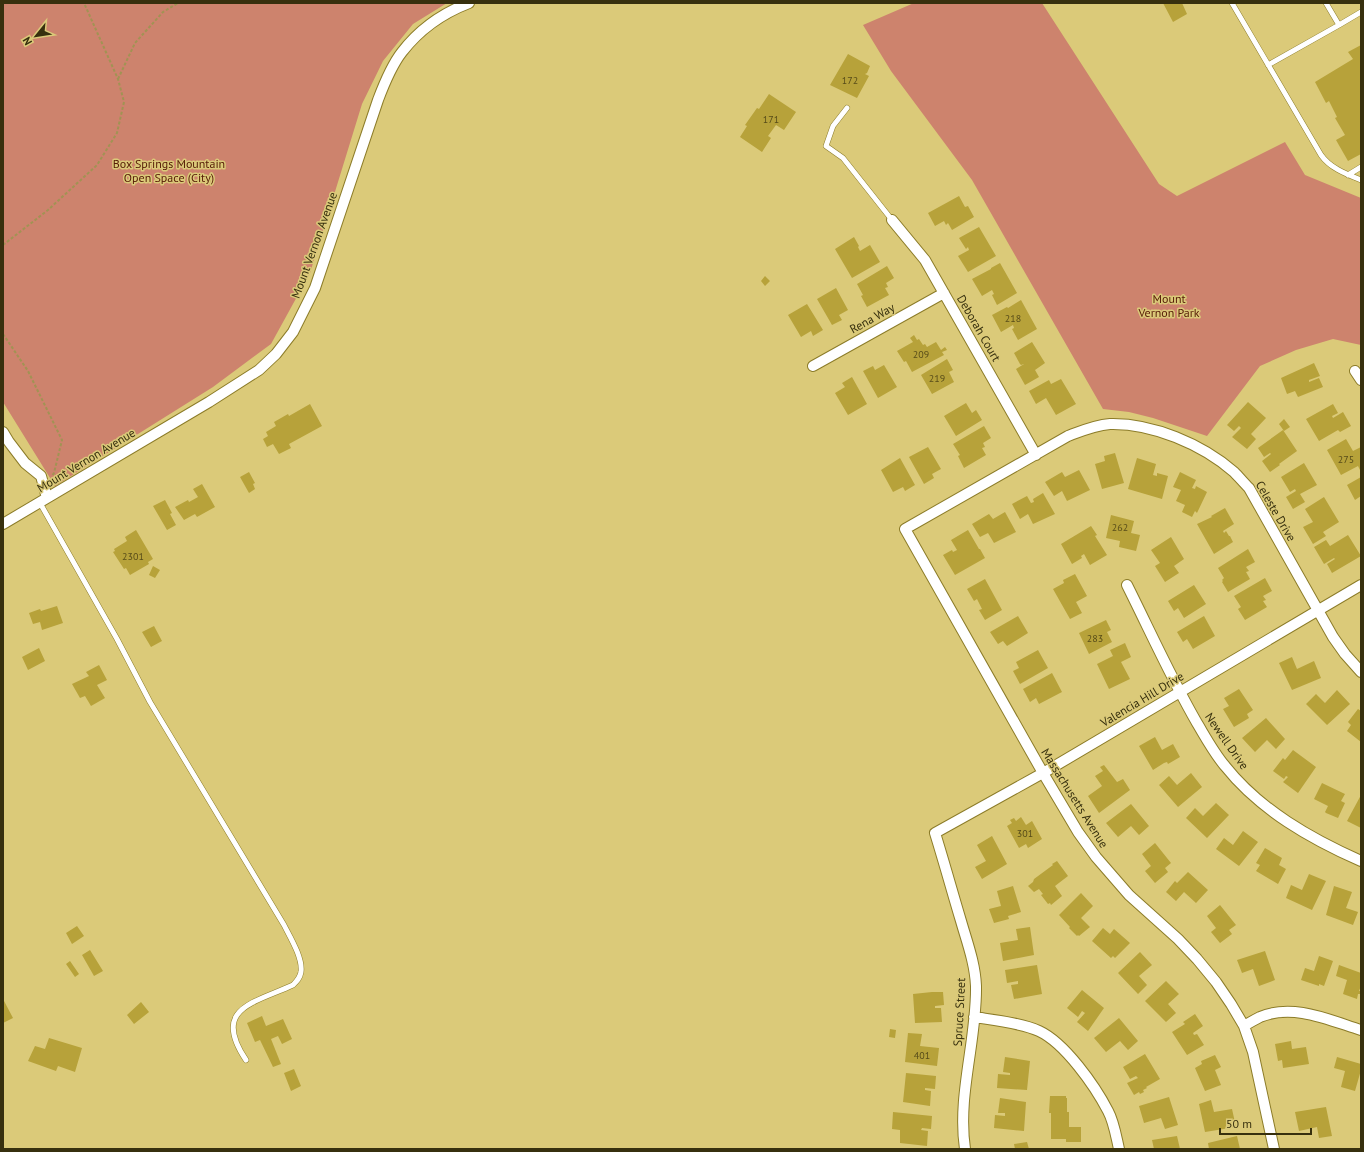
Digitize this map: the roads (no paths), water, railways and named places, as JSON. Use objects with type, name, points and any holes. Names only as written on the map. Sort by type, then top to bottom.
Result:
[{"type":"street","name":"Mount Vernon Avenue","points":[[3,524],[210,402],[259,370],[276,354],[293,332],[315,288],[378,100],[388,76],[401,53],[417,36],[441,16],[469,3]]},
{"type":"street","name":"Deborah Court","points":[[892,220],[925,260],[1036,455]]},
{"type":"street","name":"Rena Way","points":[[813,366],[944,293]]},
{"type":"street","points":[[1356,371],[1361,380]]},
{"type":"street","name":"Celeste Drive","points":[[905,529],[1068,436],[1088,428],[1108,424],[1132,425],[1156,430],[1198,448],[1216,458],[1235,473],[1249,488],[1333,637],[1345,654],[1361,672]]},
{"type":"street","points":[[3,432],[25,462],[41,476],[44,486],[43,501]]},
{"type":"street","name":"Massachusetts Avenue","points":[[905,529],[1078,832],[1096,857],[1129,895],[1178,939],[1197,959],[1216,982],[1244,1026],[1255,1059],[1274,1149]]},
{"type":"street","name":"Newell Drive","points":[[1127,585],[1179,692],[1212,748],[1225,766],[1239,782],[1265,805],[1306,834],[1361,861]]},
{"type":"street","name":"Valencia Hill Drive","points":[[935,833],[1043,773],[1361,585]]},
{"type":"street","name":"Spruce Street","points":[[935,833],[973,960],[976,985],[964,1105],[963,1127],[965,1149]]},
{"type":"street","points":[[1244,1026],[1261,1017],[1294,1011],[1361,1030]]},
{"type":"street","points":[[974,1017],[1024,1026],[1040,1031],[1060,1047],[1077,1064],[1109,1112],[1116,1133],[1119,1149]]},
{"type":"lane","points":[[1232,3],[1321,155],[1327,163],[1348,175],[1361,180]]},
{"type":"lane","points":[[1326,3],[1339,25]]},
{"type":"lane","points":[[1268,65],[1361,12]]},
{"type":"lane","points":[[847,108],[833,126],[826,146],[843,158],[892,220]]},
{"type":"lane","points":[[1348,175],[1361,167]]},
{"type":"lane","points":[[43,501],[150,702],[284,925],[298,953],[301,970],[298,979],[293,985],[244,1006],[237,1014],[232,1028],[239,1050],[246,1060]]},
{"type":"park label","name":"Box Springs Mountain Open Space (City)","points":[[169,170]]},
{"type":"park label","name":"Mount Vernon Park","points":[[1169,305]]}]
